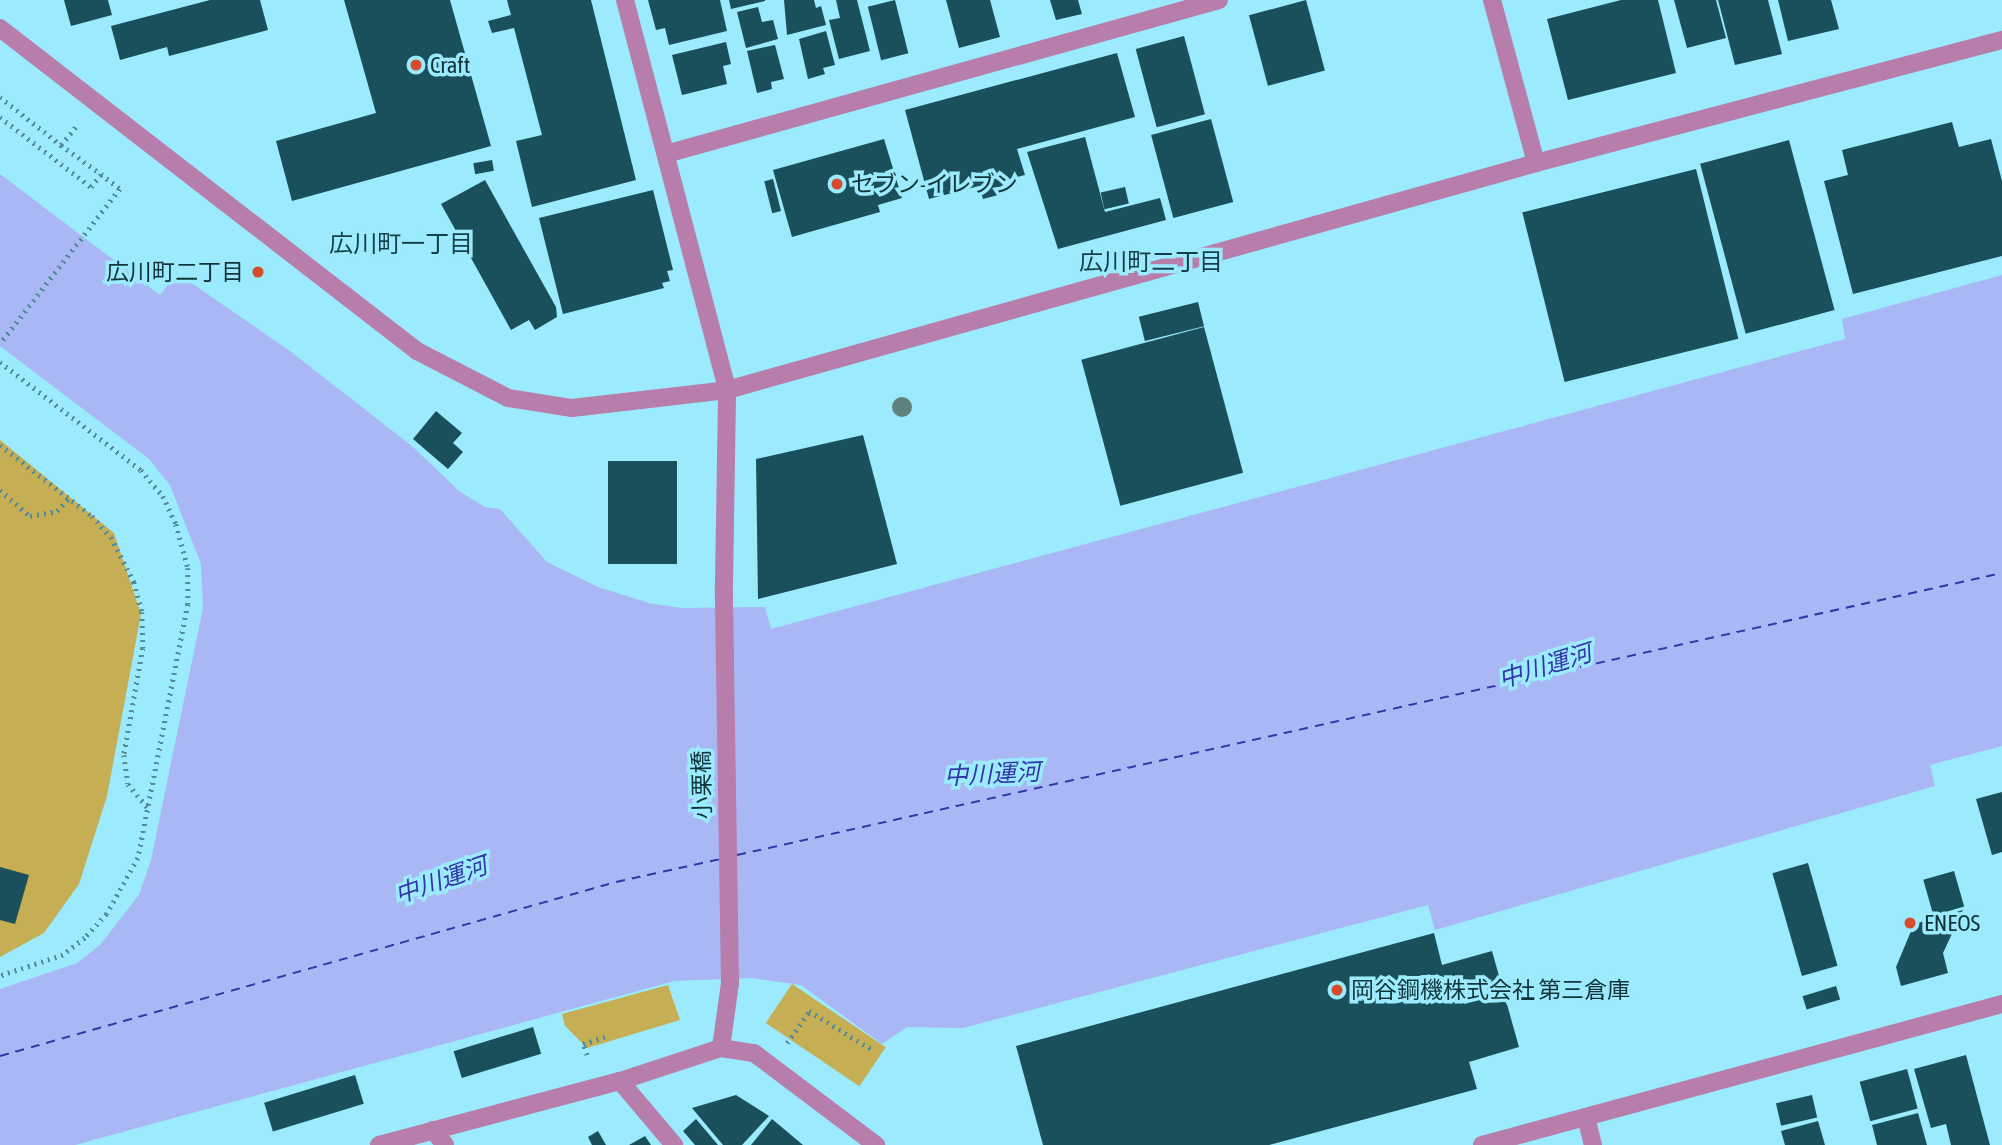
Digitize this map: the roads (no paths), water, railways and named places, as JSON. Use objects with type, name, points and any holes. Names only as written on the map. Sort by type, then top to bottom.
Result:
[{"type":"street","name":"小栗橋","points":[[625,0],[727,390],[724,585],[730,984],[721,1048]]},
{"type":"street","points":[[666,154],[1219,0]]},
{"type":"street","points":[[1492,0],[1536,163]]},
{"type":"street","points":[[0,27],[418,351],[508,398],[572,408],[727,390],[1536,163],[2002,40]]},
{"type":"street","points":[[1482,1145],[2002,1004]]},
{"type":"street","points":[[380,1145],[620,1081],[721,1048],[754,1053],[791,1076],[876,1145]]},
{"type":"street","points":[[620,1081],[674,1145]]},
{"type":"street","points":[[1586,1117],[1593,1145]]},
{"type":"street","points":[[433,1130],[445,1145]]},
{"type":"water","name":"中川運河","points":[[0,174],[160,295],[177,273],[290,351],[413,447],[459,491],[485,507],[500,509],[547,562],[598,587],[649,603],[681,608],[765,607],[771,629],[1845,339],[1842,319],[2002,275],[2002,746],[1930,765],[1935,786],[1435,930],[1428,905],[963,1028],[907,1027],[882,1044],[801,985],[751,978],[674,981],[75,1145],[0,1145],[0,989],[77,963],[100,945],[139,895],[151,860],[203,608],[201,564],[170,485],[149,459],[0,346]]},
{"type":"place","name":"Craft","points":[[416,65]]},
{"type":"place","name":"セブン-イレブン","points":[[837,184]]},
{"type":"place","name":"広川町二丁目","points":[[258,272]]},
{"type":"place","name":"ENEOS","points":[[1910,923]]},
{"type":"place","name":"岡谷鋼機株式会社 第三倉庫","points":[[1337,990]]},
{"type":"district","name":"広川町一丁目","points":[[401,244]]},
{"type":"district","name":"広川町二丁目","points":[[1151,262]]}]
